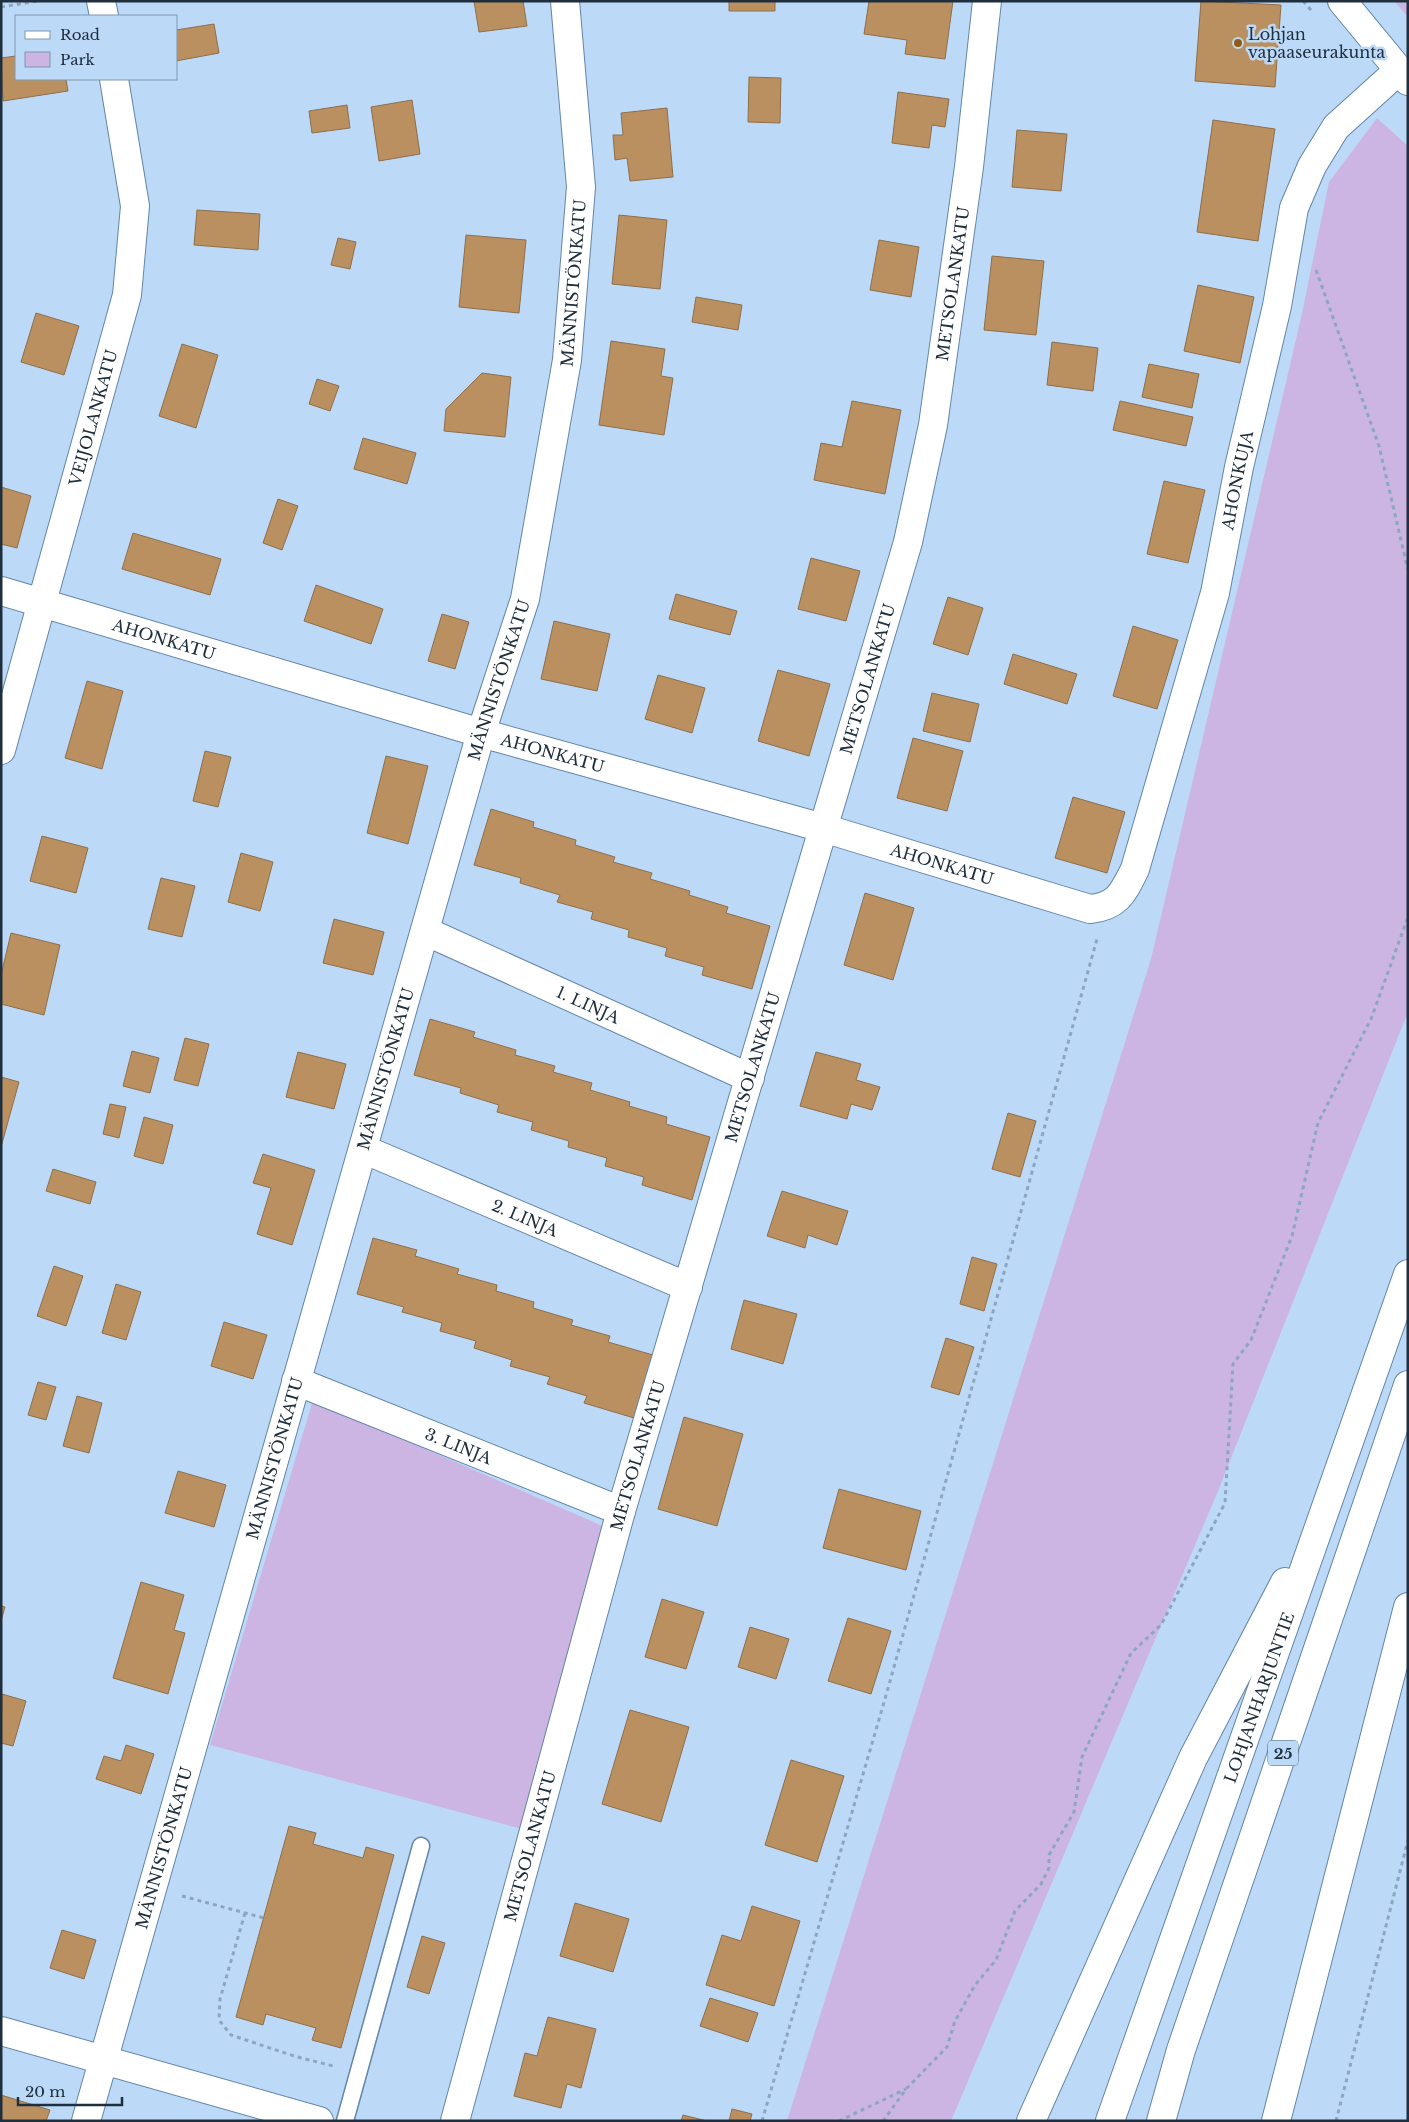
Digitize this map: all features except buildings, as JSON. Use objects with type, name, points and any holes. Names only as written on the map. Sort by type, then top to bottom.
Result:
[{"type":"main road","points":[[101,1],[104,15]]},
{"type":"main road","name":"MÄNNISTÖNKATU","points":[[86,2121],[481,733],[525,599],[567,360],[581,187],[565,1]]},
{"type":"main road","name":"METSOLANKATU","points":[[455,2121],[621,1511],[908,542],[933,425],[968,168],[987,1]]},
{"type":"main road","points":[[1342,1],[1403,76]]},
{"type":"main road","name":"AHONKUJA","points":[[1106,907],[1122,894],[1135,869],[1215,593],[1239,467],[1277,306],[1294,208],[1312,166],[1336,127],[1403,76]]},
{"type":"main road","name":"VEIJOLANKATU","points":[[1,750],[127,295],[134,206],[114,80]]},
{"type":"main road","name":"AHONKATU","points":[[1,591],[481,733],[823,828],[1090,909],[1106,907]]},
{"type":"main road","name":"1. LINJA","points":[[425,932],[750,1078]]},
{"type":"main road","name":"2. LINJA","points":[[362,1149],[688,1288]]},
{"type":"main road","name":"LOHJANHARJUNTIE","points":[[1110,2121],[1408,1274]]},
{"type":"main road","name":"3. LINJA","points":[[296,1381],[621,1511]]},
{"type":"main road","name":"25","points":[[1160,2121],[1181,2050],[1408,1385]]},
{"type":"main road","points":[[1031,2121],[1193,1758],[1329,1496]]},
{"type":"main road","points":[[1276,2121],[1408,1607]]},
{"type":"main road","points":[[1,2031],[319,2121]]},
{"type":"lane","points":[[345,2121],[421,1846]]},
{"type":"path","points":[[1,7],[38,1]]},
{"type":"path","points":[[1314,263],[1379,446],[1408,570]]},
{"type":"path","points":[[762,2121],[889,1683],[1106,907]]},
{"type":"path","points":[[883,2121],[906,2089],[947,2047],[955,2022],[975,1985],[996,1960],[1015,1911],[1041,1884],[1049,1868],[1049,1855],[1074,1812],[1082,1757],[1132,1653],[1161,1625],[1225,1503],[1233,1364],[1251,1340],[1292,1236],[1318,1123],[1371,1019],[1408,917]]},
{"type":"path","points":[[1336,2121],[1408,1840]]},
{"type":"path","points":[[152,1888],[264,1918]]},
{"type":"path","points":[[245,1913],[220,1999],[219,2020],[231,2035],[294,2056],[358,2072]]},
{"type":"path","points":[[839,2121],[906,2089]]},
{"type":"green space","points":[[1394,1],[1408,1],[1408,17]]},
{"type":"green space","points":[[1377,118],[1408,146],[1408,1012],[1218,1491],[951,2121],[787,2121],[1151,959],[1301,318],[1329,182]]},
{"type":"green space","points":[[313,1400],[605,1527],[526,1830],[210,1745]]},
{"type":"place","name":"Lohjan vapaaseurakunta","points":[[1238,43]]}]
